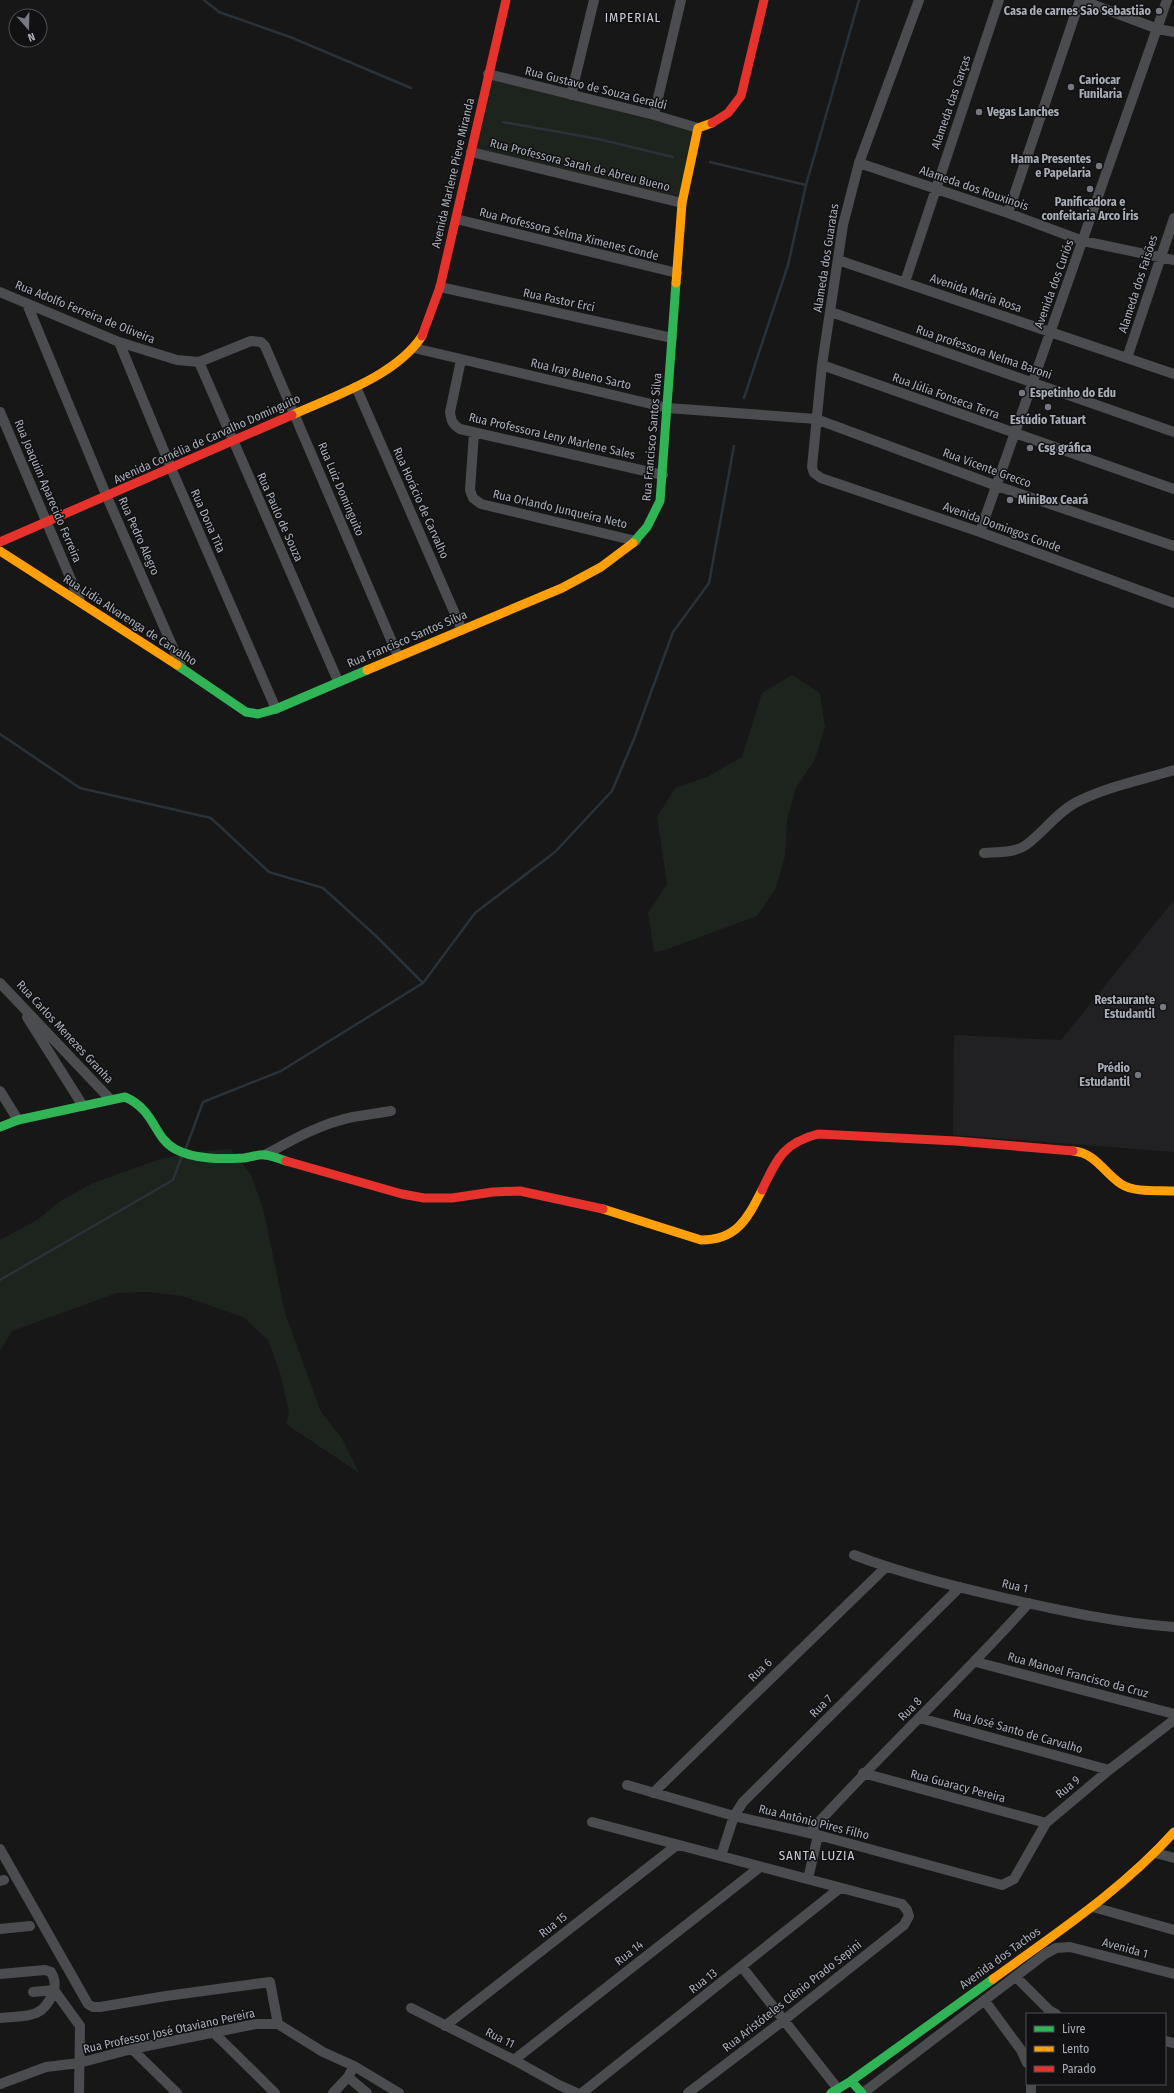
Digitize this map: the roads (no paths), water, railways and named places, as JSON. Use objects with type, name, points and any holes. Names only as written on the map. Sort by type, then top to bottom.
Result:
[{"type":"street","name":"Avenida Marlene Pieve Miranda","points":[[414,348],[430,319],[440,287],[506,0]]},
{"type":"street","points":[[571,95],[594,0]]},
{"type":"street","points":[[654,115],[681,0]]},
{"type":"street","points":[[698,128],[713,124],[728,113],[741,96],[764,0]]},
{"type":"street","name":"Alameda dos Guaratas","points":[[822,478],[814,473],[812,467],[822,365],[843,225],[859,163],[919,0]]},
{"type":"street","name":"Alameda das Garças","points":[[905,282],[999,0]]},
{"type":"street","points":[[1008,213],[1081,0],[1158,29],[1174,32]]},
{"type":"street","name":"Avenida dos Curiós","points":[[980,532],[1168,0]]},
{"type":"street","name":"Rua Gustavo de Souza Geraldi","points":[[488,74],[654,115],[698,128]]},
{"type":"street","name":"Rua Francisco Santos Silva","points":[[246,712],[258,714],[276,709],[338,681],[543,596],[590,573],[617,556],[636,541],[652,521],[660,501],[663,475],[682,203],[698,128]]},
{"type":"street","name":"Rua Professora Sarah de Abreu Bueno","points":[[471,152],[682,203]]},
{"type":"street","name":"Alameda dos Rouxinois","points":[[859,163],[1008,213],[1083,241],[1174,260]]},
{"type":"street","name":"Alameda dos Faisões","points":[[1127,358],[1174,218]]},
{"type":"street","name":"Rua Professora Selma Ximenes Conde","points":[[456,219],[677,273]]},
{"type":"street","name":"Avenida Maria Rosa","points":[[838,260],[1174,374]]},
{"type":"street","name":"Rua Pastor Erci","points":[[440,287],[672,338]]},
{"type":"street","name":"Rua Adolfo Ferreira de Oliveira","points":[[0,292],[119,342],[177,360],[199,362],[251,341]]},
{"type":"street","name":"Rua Pedro Alegro","points":[[27,304],[107,497],[182,668]]},
{"type":"street","name":"Rua professora Nelma Baroni","points":[[831,312],[1174,432]]},
{"type":"street","name":"Rua Luiz Dominguito","points":[[251,341],[261,342],[265,346],[398,656]]},
{"type":"street","name":"Rua Dona Tita","points":[[119,342],[171,468],[276,709]]},
{"type":"street","name":"Rua Iray Bueno Sarto","points":[[414,348],[668,408],[816,419]]},
{"type":"street","name":"Avenida Cornélia de Carvalho Dominguito","points":[[1,541],[47,520],[107,497],[294,413],[356,387],[396,363],[414,348]]},
{"type":"street","name":"Rua Professora Leny Marlene Sales","points":[[461,360],[450,412],[454,425],[474,433],[663,475]]},
{"type":"street","name":"Rua Paulo de Souza","points":[[199,362],[232,441],[338,681]]},
{"type":"street","name":"Rua Júlia Fonseca Terra","points":[[822,365],[1174,489]]},
{"type":"street","name":"Rua Horácio de Carvalho","points":[[356,387],[462,630]]},
{"type":"street","name":"Rua Joaquim Aparecido Ferreira","points":[[0,412],[47,520],[80,602]]},
{"type":"street","name":"Rua Vicente Grecco","points":[[816,419],[997,486],[1174,546]]},
{"type":"street","name":"Rua Orlando Junqueira Neto","points":[[474,433],[470,490],[473,498],[481,504],[636,541]]},
{"type":"street","name":"Avenida Domingos Conde","points":[[822,478],[980,532],[1174,603]]},
{"type":"street","name":"Rua Lidia Alvarenga de Carvalho","points":[[0,551],[182,668],[246,712]]},
{"type":"street","points":[[984,853],[1014,850],[1026,846],[1058,815],[1074,804],[1090,796],[1174,770]]},
{"type":"street","name":"Rua Carlos Menezes Granha","points":[[0,983],[110,1099]]},
{"type":"street","points":[[14,997],[83,1106]]},
{"type":"street","points":[[0,1091],[18,1120]]},
{"type":"street","points":[[0,1127],[18,1120],[125,1097],[130,1098],[150,1116],[166,1143],[177,1150],[206,1157],[246,1159],[265,1155],[291,1140],[324,1126],[352,1117],[391,1112]]},
{"type":"street","points":[[265,1155],[402,1194],[424,1198],[452,1198],[493,1192],[520,1191],[546,1196],[604,1209],[702,1240],[714,1240],[731,1234],[748,1214],[776,1163],[788,1147],[802,1138],[818,1134],[956,1141],[1077,1151],[1086,1153],[1094,1158],[1123,1186],[1129,1188],[1174,1191]]},
{"type":"street","name":"Rua 1","points":[[854,1555],[886,1567],[960,1587],[1029,1603],[1120,1622],[1174,1627]]},
{"type":"street","name":"Rua 6","points":[[653,1792],[886,1567]]},
{"type":"street","name":"Rua 7","points":[[721,1856],[734,1816],[755,1789],[960,1587]]},
{"type":"street","name":"Rua 8","points":[[808,1879],[814,1834],[863,1773],[976,1662],[1029,1603]]},
{"type":"street","name":"Rua Manoel Francisco da Cruz","points":[[976,1662],[1174,1714]]},
{"type":"street","name":"Rua José Santo de Carvalho","points":[[920,1718],[1109,1770]]},
{"type":"street","name":"Rua 9","points":[[995,1884],[1002,1885],[1014,1879],[1046,1823],[1109,1770],[1174,1720]]},
{"type":"street","name":"Rua Guaracy Pereira","points":[[863,1773],[1046,1823]]},
{"type":"street","name":"Rua Antônio Pires Filho","points":[[627,1785],[734,1816],[814,1834],[995,1884]]},
{"type":"street","points":[[592,1822],[840,1888]]},
{"type":"street","name":"Avenida dos Tachos","points":[[835,2091],[1093,1907],[1156,1853],[1174,1832]]},
{"type":"street","name":"Rua 15","points":[[445,2026],[677,1845]]},
{"type":"street","points":[[0,1849],[88,2004],[93,2007],[100,2007],[159,1997],[270,1982],[278,2024],[323,2052],[354,2066],[394,2092]]},
{"type":"street","points":[[1156,1853],[1174,1858]]},
{"type":"street","name":"Rua 14","points":[[514,2060],[760,1867]]},
{"type":"street","name":"Rua Aristóteles Clênio Prado Sepini","points":[[688,2093],[784,2020],[904,1924],[909,1916],[907,1910],[902,1904],[840,1888]]},
{"type":"street","name":"Rua 13","points":[[582,2093],[840,1888]]},
{"type":"street","points":[[1093,1907],[1174,1930]]},
{"type":"street","points":[[0,1929],[30,1926]]},
{"type":"street","name":"Avenida dos Tachos","points":[[862,2093],[1046,1954],[1056,1948],[1070,1947]]},
{"type":"street","name":"Avenida 1","points":[[1070,1947],[1174,1974]]},
{"type":"street","points":[[742,1966],[784,2020],[835,2091]]},
{"type":"street","points":[[0,1974],[45,1970],[54,1976],[54,1990],[48,2005],[43,2010],[35,2014],[0,2018]]},
{"type":"street","points":[[1016,1977],[1049,2010],[1054,2013]]},
{"type":"street","points":[[33,1992],[54,1990]]},
{"type":"street","points":[[54,1990],[80,2026],[79,2063],[81,2092]]},
{"type":"street","points":[[985,2001],[1021,2050],[1026,2061]]},
{"type":"street","name":"Rua 11","points":[[411,2008],[514,2060],[556,2089],[577,2093]]},
{"type":"street","name":"Rua Professor José Otaviano Pereira","points":[[0,2084],[46,2067],[79,2063],[132,2049],[256,2024],[278,2024]]},
{"type":"street","points":[[214,2033],[275,2093]]},
{"type":"street","points":[[132,2049],[177,2093]]},
{"type":"street","points":[[333,2093],[348,2077],[354,2066]]},
{"type":"street","points":[[348,2077],[368,2093]]},
{"type":"street","points":[[851,2081],[862,2093]]},
{"type":"waterway","points":[[204,0],[219,12],[290,37],[411,88]]},
{"type":"waterway","points":[[744,398],[788,265],[806,185],[859,0]]},
{"type":"waterway","points":[[503,122],[598,139],[673,157]]},
{"type":"waterway","points":[[710,162],[806,185]]},
{"type":"waterway","points":[[186,1148],[203,1102],[281,1071],[423,983],[475,913],[555,852],[612,791],[634,739],[673,632],[709,583],[734,446]]},
{"type":"waterway","points":[[0,734],[80,788],[211,818],[269,872],[323,888],[376,936],[423,983]]},
{"type":"waterway","points":[[0,1280],[173,1180],[182,1156]]},
{"type":"place","name":"Casa de carnes São Sebastião","points":[[1159,11]]},
{"type":"place","name":"Cariocar Funilaria","points":[[1071,87]]},
{"type":"place","name":"Vegas Lanches","points":[[979,112]]},
{"type":"place","name":"Hama Presentes e Papelaria","points":[[1099,166]]},
{"type":"place","name":"Panificadora e confeitaria Arco Íris","points":[[1090,189]]},
{"type":"place","name":"Espetinho do Edu","points":[[1022,393]]},
{"type":"place","name":"Estúdio Tatuart","points":[[1048,407]]},
{"type":"place","name":"Csg gráfica","points":[[1030,448]]},
{"type":"place","name":"MiniBox Ceará","points":[[1010,500]]},
{"type":"place","name":"Restaurante Estudantil","points":[[1163,1007]]},
{"type":"place","name":"Prédio Estudantil","points":[[1138,1075]]},
{"type":"district","name":"IMPERIAL","points":[[633,17]]},
{"type":"district","name":"SANTA LUZIA","points":[[817,1855]]}]
